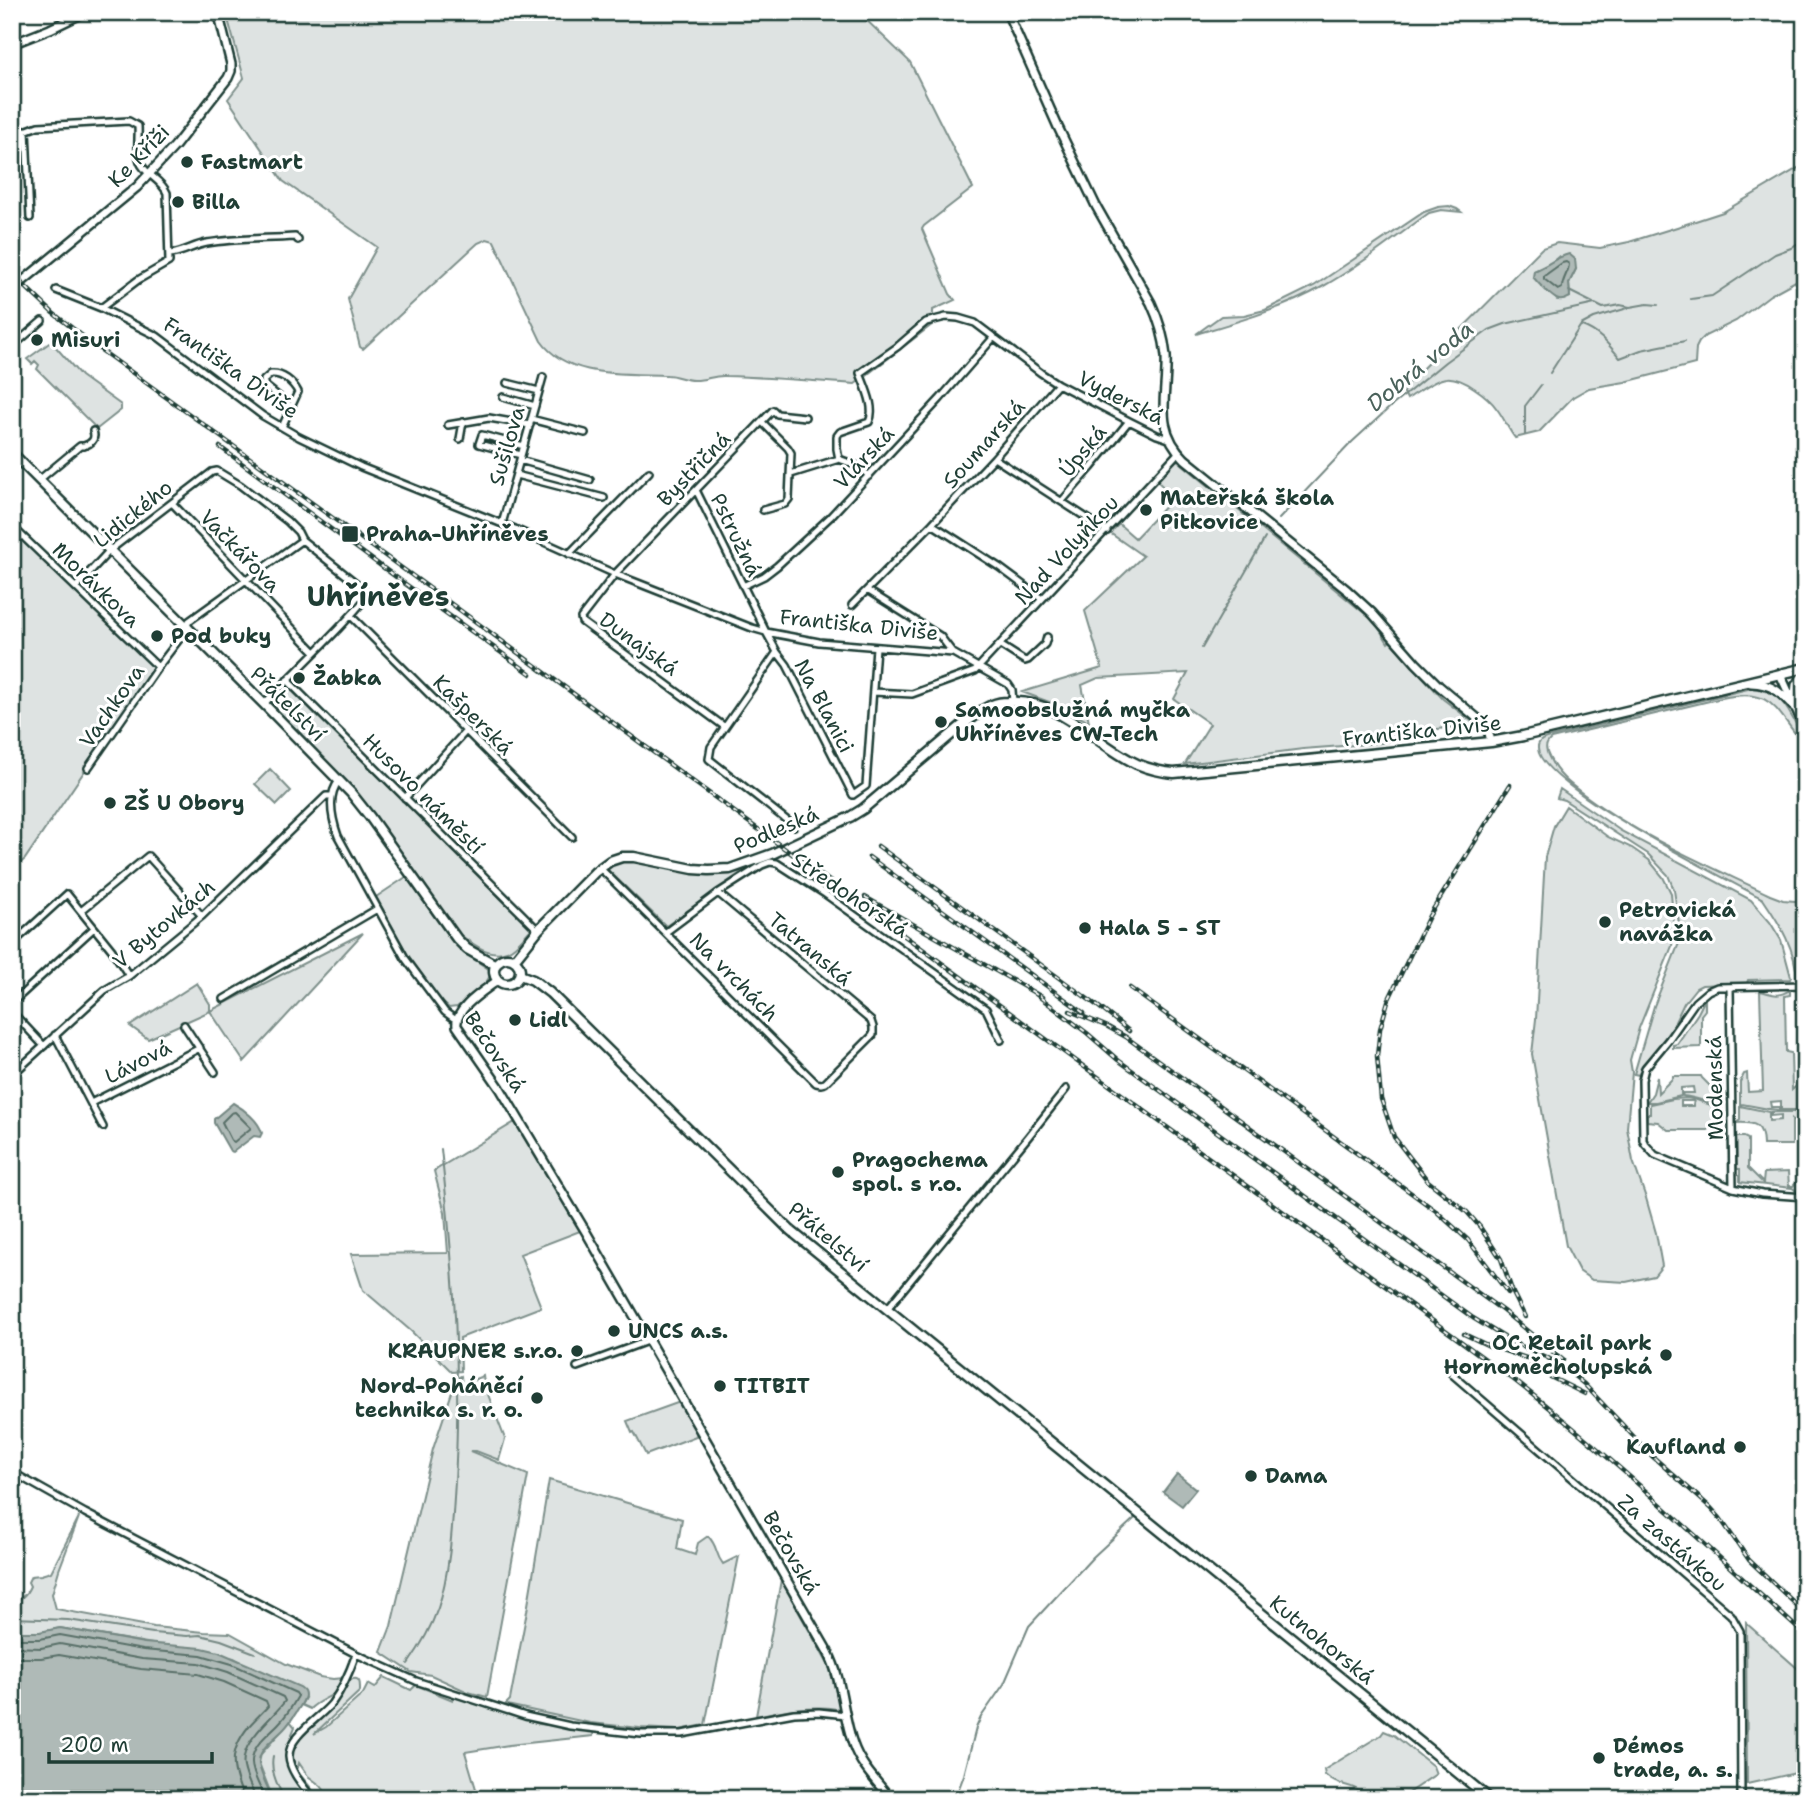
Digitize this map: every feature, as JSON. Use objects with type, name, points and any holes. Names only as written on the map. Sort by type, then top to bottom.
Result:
[{"type":"main road","name":"Přátelství","points":[[12,453],[339,781],[370,817],[457,939],[467,949],[496,965]]},
{"type":"main road","name":"Františka Diviše","points":[[1013,702],[1039,705],[1081,727],[1136,763],[1152,770],[1167,772],[1272,764],[1523,737],[1805,670]]},
{"type":"main road","name":"Podleská","points":[[600,867],[610,861],[627,857],[701,870],[724,869],[750,863],[850,817],[983,710],[992,705],[1013,702]]},
{"type":"main road","points":[[514,960],[538,930],[600,867]]},
{"type":"main road","points":[[505,959],[514,960],[520,968],[520,975],[516,981],[504,984],[498,980],[494,971],[496,965],[505,959]]},
{"type":"main road","name":"Přátelství","points":[[520,975],[533,980],[550,993],[790,1230],[1132,1508]]},
{"type":"main road","name":"Kutnohorská","points":[[1132,1508],[1490,1799]]},
{"type":"street","points":[[12,44],[85,12]]},
{"type":"street","name":"Ke Kříži","points":[[12,290],[150,174],[192,125],[229,75],[231,64],[218,12]]},
{"type":"street","points":[[1007,12],[1096,206],[1157,318],[1165,349],[1164,424],[1178,453],[1372,613],[1416,663],[1477,719],[1489,733],[1490,742]]},
{"type":"street","points":[[12,136],[38,126],[129,121],[138,127],[140,162],[167,193],[169,262],[138,280],[101,308]]},
{"type":"street","points":[[26,131],[30,218]]},
{"type":"street","points":[[170,254],[216,241],[295,237],[298,240]]},
{"type":"street","name":"Františka Diviše","points":[[56,290],[144,328],[263,415],[361,467],[502,524],[614,574],[752,628],[819,642],[953,653],[1008,684],[1013,702]]},
{"type":"street","name":"Vyderská","points":[[839,459],[837,436],[840,432],[869,422],[872,416],[860,373],[926,322],[941,318],[958,318],[975,323],[1058,384],[1169,439]]},
{"type":"street","points":[[12,347],[42,321]]},
{"type":"street","name":"Vlárská","points":[[743,586],[764,576],[797,549],[869,476],[994,337]]},
{"type":"street","points":[[282,427],[299,392],[285,378],[277,373],[271,374],[264,380],[264,385],[290,408]]},
{"type":"street","name":"Sušilova","points":[[502,524],[543,377]]},
{"type":"street","points":[[507,383],[539,391]]},
{"type":"street","name":"Soumarská","points":[[852,606],[994,458],[1058,384]]},
{"type":"street","points":[[503,397],[535,405]]},
{"type":"street","points":[[763,510],[785,504],[789,499],[791,453],[762,422],[773,410],[777,414],[805,417]]},
{"type":"street","points":[[447,425],[496,418],[585,433]]},
{"type":"street","name":"Úpská","points":[[1062,501],[1129,421]]},
{"type":"street","points":[[460,439],[463,422]]},
{"type":"street","name":"Bystřičná","points":[[614,574],[762,422]]},
{"type":"street","points":[[39,480],[80,446],[93,440],[93,431]]},
{"type":"street","points":[[524,446],[482,435],[479,444],[590,480]]},
{"type":"street","name":"Nad Volyňkou","points":[[979,669],[1178,453]]},
{"type":"street","points":[[994,458],[1107,531]]},
{"type":"street","points":[[791,474],[839,459],[858,466],[869,476]]},
{"type":"street","name":"Lidického","points":[[76,587],[110,550],[215,470],[240,485],[287,521],[302,540]]},
{"type":"street","points":[[569,554],[649,472]]},
{"type":"street","points":[[516,475],[604,498]]},
{"type":"street","name":"Pstružná","points":[[696,490],[766,632]]},
{"type":"street","name":"Vačkářova","points":[[172,503],[315,652]]},
{"type":"street","points":[[932,524],[999,567],[1042,599]]},
{"type":"street","name":"Morávkova","points":[[12,526],[158,667]]},
{"type":"street","points":[[264,704],[365,599],[365,592],[361,587],[302,540]]},
{"type":"street","name":"Vachkova","points":[[88,768],[184,633],[189,621],[302,540]]},
{"type":"street","name":"Dunajská","points":[[614,574],[582,618],[582,622],[725,727]]},
{"type":"street","points":[[867,590],[940,636],[953,653]]},
{"type":"street","name":"Kašperská","points":[[351,615],[572,837]]},
{"type":"street","name":"Na Blanici","points":[[766,632],[787,665],[853,795],[866,786],[873,692]]},
{"type":"street","points":[[1000,645],[1028,660],[1045,644],[1047,637]]},
{"type":"street","points":[[876,647],[873,692],[912,694],[979,669]]},
{"type":"street","points":[[777,652],[711,747],[709,759],[794,826]]},
{"type":"street","points":[[1794,707],[1796,685],[1805,670]]},
{"type":"street","points":[[1780,674],[1805,727]]},
{"type":"street","name":"Husovo náměstí","points":[[287,680],[538,930]]},
{"type":"street","points":[[1733,685],[1750,683],[1769,686],[1776,689],[1794,707]]},
{"type":"street","points":[[405,798],[466,731]]},
{"type":"street","points":[[332,796],[339,781]]},
{"type":"street","name":"V Bytovkách","points":[[12,1075],[105,990],[129,976],[202,916],[326,796],[332,796]]},
{"type":"street","name":"Bečovská","points":[[332,796],[338,835],[405,958],[445,1013],[456,1020],[460,1032],[500,1088],[650,1340],[828,1652],[838,1674],[856,1752],[891,1799]]},
{"type":"street","points":[[81,911],[148,856],[202,916]]},
{"type":"street","name":"Středohorská","points":[[666,932],[718,893],[762,865],[777,863],[986,1009],[1000,1040]]},
{"type":"street","name":"Na vrchách","points":[[600,867],[816,1083],[825,1083],[847,1062]]},
{"type":"street","name":"Tatranská","points":[[718,893],[871,1021],[873,1035],[847,1062]]},
{"type":"street","points":[[12,944],[67,894],[112,950],[129,976]]},
{"type":"street","points":[[224,999],[377,909]]},
{"type":"street","points":[[12,1003],[94,928]]},
{"type":"street","points":[[456,1020],[463,1009],[498,980]]},
{"type":"street","points":[[1805,985],[1730,987],[1708,991],[1695,1002],[1670,1039],[1645,1068],[1642,1080],[1643,1140],[1649,1150],[1659,1157],[1733,1188],[1762,1194],[1805,1197]]},
{"type":"street","name":"Modenská","points":[[1730,987],[1733,1188]]},
{"type":"street","points":[[12,1012],[44,1046]]},
{"type":"street","name":"Lávová","points":[[184,1025],[215,1072]]},
{"type":"street","points":[[55,1035],[103,1127]]},
{"type":"street","name":"Lávová","points":[[91,1103],[200,1048]]},
{"type":"street","points":[[887,1309],[1066,1088]]},
{"type":"street","points":[[577,1367],[650,1340]]},
{"type":"street","name":"Za zastávkou","points":[[1452,1374],[1731,1615],[1740,1631],[1741,1799]]},
{"type":"street","points":[[12,1472],[85,1513],[356,1654],[416,1681],[524,1716],[570,1726],[641,1734],[682,1734],[794,1713],[846,1715]]},
{"type":"street","points":[[313,1799],[291,1768],[290,1749],[295,1740],[331,1703],[346,1679],[356,1654]]},
{"type":"shaded area","points":[[226,12],[858,12],[910,62],[973,188],[922,229],[955,300],[933,310],[933,324],[855,384],[725,376],[693,380],[670,375],[598,372],[566,362],[552,353],[541,341],[494,241],[487,239],[478,243],[363,349],[360,347],[348,299],[377,247],[283,181],[228,99],[244,78]]},
{"type":"shaded area","points":[[1805,164],[1805,276],[1770,295],[1736,321],[1705,336],[1696,348],[1695,364],[1589,388],[1573,397],[1539,432],[1515,438],[1493,404],[1482,393],[1460,380],[1442,379],[1407,399],[1402,389],[1542,248],[1557,243],[1600,248],[1629,242],[1723,212]],"holes":[[[1559,256],[1576,269],[1569,283],[1570,297],[1557,300],[1534,277],[1534,271]]]},
{"type":"shaded area","points":[[1449,206],[1461,212],[1441,210],[1429,213],[1377,252],[1307,295],[1260,314],[1196,334],[1221,316],[1244,315],[1265,310],[1314,286],[1424,212]]},
{"type":"shaded area","points":[[52,341],[81,376],[121,405],[121,410],[97,429],[37,369],[39,365],[35,361],[32,364],[27,359]]},
{"type":"shaded area","points":[[1176,459],[1375,622],[1388,643],[1390,641],[1443,699],[1474,723],[1472,731],[1447,727],[1420,731],[1382,743],[1303,749],[1185,764],[1210,724],[1174,699],[1188,673],[1098,678],[1082,685],[1089,722],[1052,703],[1022,692],[1102,668],[1085,611],[1143,556],[1110,533],[1119,524],[1135,538],[1174,497],[1157,481]]},
{"type":"shaded area","points":[[12,529],[153,666],[25,859],[12,870]]},
{"type":"shaded area","points":[[289,688],[532,928],[517,944],[507,951],[494,953],[459,934],[370,812],[272,707]]},
{"type":"shaded area","points":[[1752,688],[1763,690],[1779,699],[1795,722],[1804,740],[1802,742],[1771,704],[1762,698],[1739,695],[1551,739],[1546,749],[1552,763],[1565,779],[1630,825],[1770,895],[1783,900],[1805,898],[1805,981],[1797,980],[1790,948],[1763,899],[1637,830],[1599,806],[1567,784],[1545,763],[1538,747],[1541,741],[1549,737]]},
{"type":"shaded area","points":[[270,769],[291,791],[277,805],[255,784]]},
{"type":"shaded area","points":[[1560,789],[1621,831],[1751,900],[1781,940],[1790,979],[1748,980],[1747,983],[1702,985],[1696,988],[1657,1049],[1643,1064],[1639,1075],[1634,1074],[1654,1006],[1679,943],[1674,890],[1668,875],[1648,854],[1557,798]]},
{"type":"shaded area","points":[[1566,806],[1608,837],[1632,848],[1649,860],[1663,877],[1671,893],[1674,929],[1672,946],[1639,1028],[1630,1060],[1632,1072],[1627,1128],[1633,1161],[1656,1233],[1662,1266],[1654,1276],[1626,1282],[1592,1280],[1579,1271],[1566,1246],[1532,1054],[1545,857],[1554,826]]},
{"type":"shaded area","points":[[620,861],[698,874],[743,871],[666,926],[607,869]]},
{"type":"shaded area","points":[[406,877],[451,940],[490,970],[485,984],[457,1007],[449,1008],[441,1001],[408,955],[376,897]]},
{"type":"shaded area","points":[[363,933],[244,1062],[210,1011]]},
{"type":"shaded area","points":[[197,983],[210,1004],[210,1011],[148,1039],[130,1026]]},
{"type":"shaded area","points":[[1790,990],[1790,995],[1785,996],[1786,1052],[1791,1053],[1792,1090],[1804,1076],[1805,1112],[1781,1110],[1781,1101],[1770,1102],[1771,1107],[1779,1107],[1779,1110],[1740,1104],[1740,1082],[1744,1074],[1747,1073],[1748,1092],[1763,1091],[1760,991],[1778,995]]},
{"type":"shaded area","points":[[1705,999],[1705,1010],[1701,1015],[1701,1047],[1673,1048],[1698,1013]]},
{"type":"shaded area","points":[[1673,1076],[1701,1076],[1716,1092],[1717,1077],[1722,1082],[1722,1105],[1683,1096],[1682,1093],[1694,1093],[1693,1087],[1681,1088],[1681,1096],[1647,1102],[1653,1093],[1657,1077],[1658,1093]]},
{"type":"shaded area","points":[[1687,1098],[1692,1101],[1681,1101],[1681,1106],[1693,1106],[1694,1099],[1722,1109],[1723,1135],[1717,1136],[1717,1121],[1708,1130],[1668,1130],[1658,1122],[1647,1121],[1650,1104]]},
{"type":"shaded area","points":[[1740,1106],[1769,1112],[1769,1121],[1781,1120],[1781,1115],[1771,1116],[1771,1112],[1803,1114],[1805,1133],[1802,1133],[1802,1128],[1792,1119],[1792,1145],[1763,1145],[1757,1126],[1736,1123],[1740,1120]]},
{"type":"shaded area","points":[[515,1122],[580,1231],[520,1254],[541,1307],[460,1338],[461,1371],[452,1372],[411,1331],[363,1290],[351,1254],[448,1253],[445,1213],[434,1171]]},
{"type":"shaded area","points":[[1736,1137],[1748,1139],[1748,1168],[1763,1183],[1764,1173],[1788,1172],[1789,1186],[1793,1186],[1803,1176],[1805,1163],[1805,1189],[1797,1191],[1792,1188],[1740,1182]]},
{"type":"shaded area","points":[[461,1376],[462,1384],[483,1376],[505,1439],[499,1460],[470,1451],[528,1475],[487,1697],[468,1692],[431,1675],[411,1672],[381,1652],[391,1626],[433,1449],[452,1392],[453,1380]]},
{"type":"shaded area","points":[[680,1402],[697,1431],[696,1436],[646,1455],[627,1421]]},
{"type":"shaded area","points":[[549,1480],[682,1519],[677,1549],[695,1555],[698,1543],[708,1536],[723,1564],[739,1556],[705,1725],[679,1730],[590,1723],[506,1704],[510,1700]]},
{"type":"shaded area","points":[[79,1517],[52,1594],[56,1609],[154,1627],[230,1633],[286,1664],[320,1677],[344,1678],[341,1687],[310,1709],[301,1705],[305,1698],[234,1658],[60,1628],[40,1632],[12,1632],[12,1601],[25,1594],[30,1586],[28,1582],[31,1576],[51,1572]]},
{"type":"shaded area","points":[[781,1580],[829,1666],[840,1707],[837,1709],[796,1709],[756,1716]]},
{"type":"shaded area","points":[[1746,1623],[1805,1675],[1805,1771],[1747,1784]]},
{"type":"shaded area","points":[[384,1677],[411,1690],[416,1685],[453,1700],[454,1695],[539,1724],[594,1730],[593,1736],[465,1752],[479,1799],[331,1799],[299,1763],[297,1771],[320,1799],[273,1799],[259,1763],[261,1754],[290,1721],[295,1727],[292,1734],[299,1738],[332,1707],[348,1682],[357,1679],[360,1682],[360,1691],[314,1734],[326,1727],[363,1694],[368,1684],[375,1688]]},
{"type":"shaded area","points":[[1384,1731],[1394,1735],[1433,1766],[1436,1774],[1399,1799],[1366,1799],[1356,1789],[1325,1775],[1324,1770]]},
{"type":"water","points":[[1569,254],[1575,259],[1576,269],[1569,283],[1570,297],[1559,300],[1549,294],[1533,277],[1534,271]]},
{"type":"water","points":[[233,1103],[258,1124],[262,1133],[260,1137],[254,1136],[233,1152],[230,1151],[214,1119]]},
{"type":"water","points":[[1177,1474],[1196,1489],[1182,1506],[1163,1492]]},
{"type":"water","points":[[60,1628],[144,1643],[219,1652],[301,1688],[305,1696],[299,1708],[264,1748],[259,1758],[261,1772],[273,1799],[40,1799],[12,1789],[12,1632],[40,1632]]},
{"type":"waterway","name":"Dobrá voda","points":[[1691,299],[1712,296],[1775,254],[1798,243],[1802,209],[1805,206]]},
{"type":"waterway","points":[[1569,291],[1593,303]]},
{"type":"waterway","name":"Dobrá voda","points":[[1279,519],[1352,442],[1388,409],[1489,330],[1595,304],[1603,308],[1658,305]]},
{"type":"waterway","points":[[1550,373],[1581,325],[1594,318],[1628,308]]},
{"type":"waterway","points":[[1582,326],[1599,335],[1620,358],[1641,350],[1685,341]]},
{"type":"waterway","points":[[1525,435],[1525,406],[1541,385]]},
{"type":"waterway","name":"Dobrá voda","points":[[1202,648],[1265,538]]},
{"type":"waterway","points":[[408,1664],[429,1630],[442,1595],[453,1511],[457,1367],[450,1236],[441,1149]]},
{"type":"waterway","points":[[955,1799],[976,1728],[1004,1684],[1029,1626],[1093,1557],[1135,1518]]},
{"type":"waterway","points":[[12,1618],[68,1620],[153,1633],[200,1635],[255,1653]]},
{"type":"waterway","points":[[273,1756],[275,1778],[285,1799]]},
{"type":"railway","points":[[12,274],[53,313],[94,345],[1514,1380],[1625,1473],[1805,1635]]},
{"type":"railway","points":[[220,447],[531,674]]},
{"type":"railway","points":[[1510,785],[1429,916],[1388,1001],[1380,1029],[1377,1056],[1381,1099],[1394,1137],[1428,1181],[1467,1212],[1480,1227],[1501,1259],[1525,1317]]},
{"type":"railway","points":[[878,846],[1129,1031]]},
{"type":"railway","points":[[869,857],[1084,1013]]},
{"type":"railway","points":[[865,897],[1042,997]]},
{"type":"railway","points":[[1130,988],[1436,1211],[1468,1240],[1508,1293]]},
{"type":"railway","points":[[1033,992],[1118,1060],[1473,1318],[1568,1371],[1584,1384],[1652,1456],[1711,1508],[1749,1560],[1805,1613]]},
{"type":"railway","points":[[1070,1011],[1126,1037],[1503,1311],[1563,1360]]},
{"type":"railway","points":[[1464,1334],[1526,1358]]},
{"type":"railway","points":[[1530,1367],[1585,1394]]},
{"type":"place","name":"Fastmart","points":[[187,162]]},
{"type":"place","name":"Billa","points":[[178,202]]},
{"type":"place","name":"Misuri","points":[[37,340]]},
{"type":"place","name":"Mateřská škola Pitkovice","points":[[1146,510]]},
{"type":"place","name":"Praha-Uhříněves","points":[[350,534]]},
{"type":"place","name":"Pod buky","points":[[157,636]]},
{"type":"place","name":"Žabka","points":[[299,678]]},
{"type":"place","name":"Samoobslužná myčka Uhříněves CW-Tech","points":[[941,722]]},
{"type":"place","name":"ZŠ U Obory","points":[[110,803]]},
{"type":"place","name":"Petrovická navážka","points":[[1605,922]]},
{"type":"place","name":"Hala 5 - ST","points":[[1085,928]]},
{"type":"place","name":"Lidl","points":[[515,1020]]},
{"type":"place","name":"Pragochema spol. s r.o.","points":[[838,1172]]},
{"type":"place","name":"UNCS a.s.","points":[[614,1331]]},
{"type":"place","name":"KRAUPNER s.r.o.","points":[[577,1351]]},
{"type":"place","name":"OC Retail park Hornoměcholupská","points":[[1666,1355]]},
{"type":"place","name":"TITBIT","points":[[720,1386]]},
{"type":"place","name":"Nord-Poháněcí technika s. r. o.","points":[[537,1398]]},
{"type":"place","name":"Kaufland","points":[[1740,1447]]},
{"type":"place","name":"Dama","points":[[1251,1476]]},
{"type":"place","name":"Démos trade, a. s.","points":[[1599,1758]]},
{"type":"district","name":"Uhříněves","points":[[378,596]]}]
